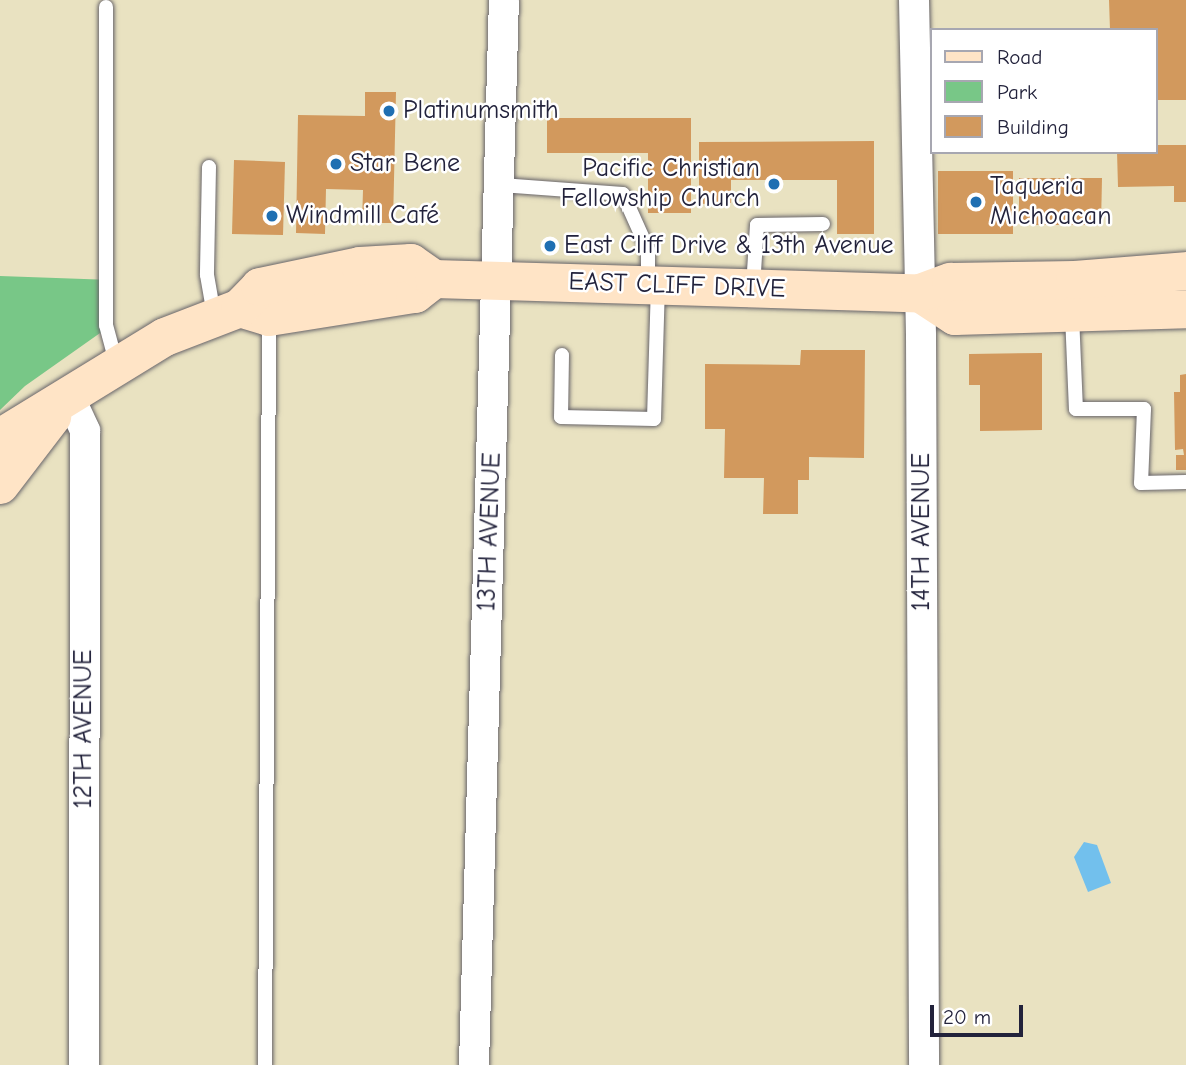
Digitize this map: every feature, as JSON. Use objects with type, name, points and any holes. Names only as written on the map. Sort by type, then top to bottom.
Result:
[{"type":"main road","name":"EAST CLIFF DRIVE","points":[[0,438],[69,396],[116,363],[241,313],[415,294],[434,279],[920,293],[951,282],[1075,280],[1186,271]]},
{"type":"main road","points":[[920,293],[956,316],[1072,315],[1186,309]]},
{"type":"main road","name":"EAST CLIFF DRIVE","points":[[0,485],[69,396]]},
{"type":"street","name":"13TH AVENUE","points":[[474,1065],[501,185],[504,0]]},
{"type":"street","name":"14TH AVENUE","points":[[914,0],[920,293],[924,1065]]},
{"type":"street","name":"12TH AVENUE","points":[[69,396],[85,431],[84,1065]]},
{"type":"lane","points":[[106,6],[106,325],[116,363]]},
{"type":"lane","points":[[209,167],[207,275],[241,313],[265,1065]]},
{"type":"lane","points":[[501,185],[623,194],[648,250],[653,285],[654,419],[561,417],[562,355]]},
{"type":"lane","points":[[753,288],[757,225],[823,224]]},
{"type":"lane","points":[[1072,315],[1076,409],[1144,408],[1141,483],[1186,482]]},
{"type":"green space","points":[[0,276],[112,280],[110,326],[25,386],[0,410]]},
{"type":"water","points":[[1084,842],[1097,845],[1111,883],[1088,892],[1074,857]]},
{"type":"building","points":[[1109,0],[1186,0],[1186,100],[1158,100],[1158,28],[1110,28]]},
{"type":"building","points":[[365,92],[396,92],[393,223],[362,223],[363,190],[326,189],[325,234],[296,233],[298,115],[365,116]]},
{"type":"building","points":[[547,118],[691,118],[691,213],[648,213],[648,153],[547,153]]},
{"type":"building","points":[[874,141],[874,234],[837,234],[837,180],[731,180],[731,203],[699,204],[699,142]]},
{"type":"building","points":[[1158,145],[1186,145],[1186,202],[1174,202],[1174,186],[1118,187],[1117,154],[1158,154]]},
{"type":"building","points":[[234,160],[285,162],[283,235],[232,234]]},
{"type":"building","name":"Taqueria Michoacan","points":[[938,171],[1013,171],[1013,234],[938,234]]},
{"type":"building","points":[[1019,178],[1102,178],[1101,225],[1019,225]]},
{"type":"building","points":[[801,350],[865,350],[864,458],[809,457],[809,480],[798,480],[798,514],[763,514],[764,478],[724,478],[725,429],[705,429],[705,364],[800,365]]},
{"type":"building","points":[[1042,353],[1042,430],[980,431],[980,385],[969,385],[969,354]]},
{"type":"building","points":[[1186,374],[1186,470],[1176,470],[1176,455],[1184,455],[1183,449],[1175,450],[1174,392],[1180,392],[1180,375]]},
{"type":"place","name":"Platinumsmith","points":[[389,111]]},
{"type":"place","name":"Star Bene","points":[[336,164]]},
{"type":"place","name":"Pacific Christian Fellowship Church","points":[[774,184]]},
{"type":"place","name":"Taqueria Michoacan","points":[[976,202]]},
{"type":"place","name":"Windmill Café","points":[[272,216]]},
{"type":"place","name":"East Cliff Drive & 13th Avenue","points":[[550,246]]}]
